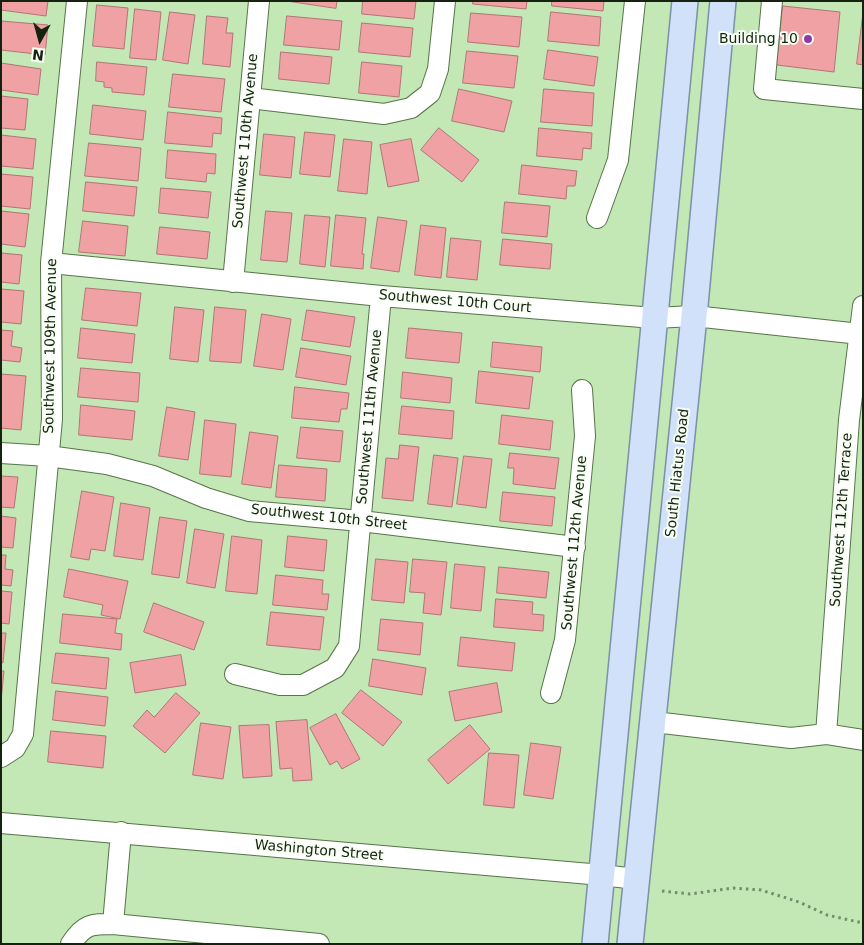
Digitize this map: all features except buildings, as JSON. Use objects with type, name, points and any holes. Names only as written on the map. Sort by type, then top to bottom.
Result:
[{"type":"main road","points":[[595,944],[685,1]]},
{"type":"main road","name":"South Hiatus Road","points":[[630,944],[654,722],[723,1]]},
{"type":"street","name":"Southwest 109th Avenue","points":[[8,753],[23,734],[52,419],[50,263],[77,1]]},
{"type":"street","name":"Southwest 110th Avenue","points":[[233,282],[260,1]]},
{"type":"street","points":[[250,98],[384,114],[411,108],[430,93],[438,69],[445,1]]},
{"type":"street","points":[[597,218],[618,160],[636,1]]},
{"type":"street","points":[[772,1],[764,89],[863,99]]},
{"type":"street","name":"Southwest 10th Court","points":[[50,263],[382,296],[654,318],[694,316],[860,334]]},
{"type":"street","name":"Southwest 111th Avenue","points":[[235,674],[280,685],[303,685],[335,668],[349,646],[382,296]]},
{"type":"street","name":"Southwest 112th Terrace","points":[[826,734],[849,420],[863,306]]},
{"type":"street","name":"Southwest 112th Avenue","points":[[551,693],[566,640],[585,436],[582,390]]},
{"type":"street","name":"Southwest 10th Street","points":[[1,453],[48,456],[107,464],[153,476],[206,498],[249,511],[361,521],[574,548]]},
{"type":"street","points":[[654,722],[791,738],[826,734],[863,740]]},
{"type":"street","name":"Washington Street","points":[[1,823],[121,832],[636,879]]},
{"type":"street","points":[[114,924],[121,832]]},
{"type":"street","points":[[71,944],[78,933],[91,924],[114,924],[319,944]]},
{"type":"path","points":[[662,890],[690,894],[733,888],[761,890],[799,902],[827,915],[863,923]]},
{"type":"place","name":"Building 10","points":[[808,39]]}]
